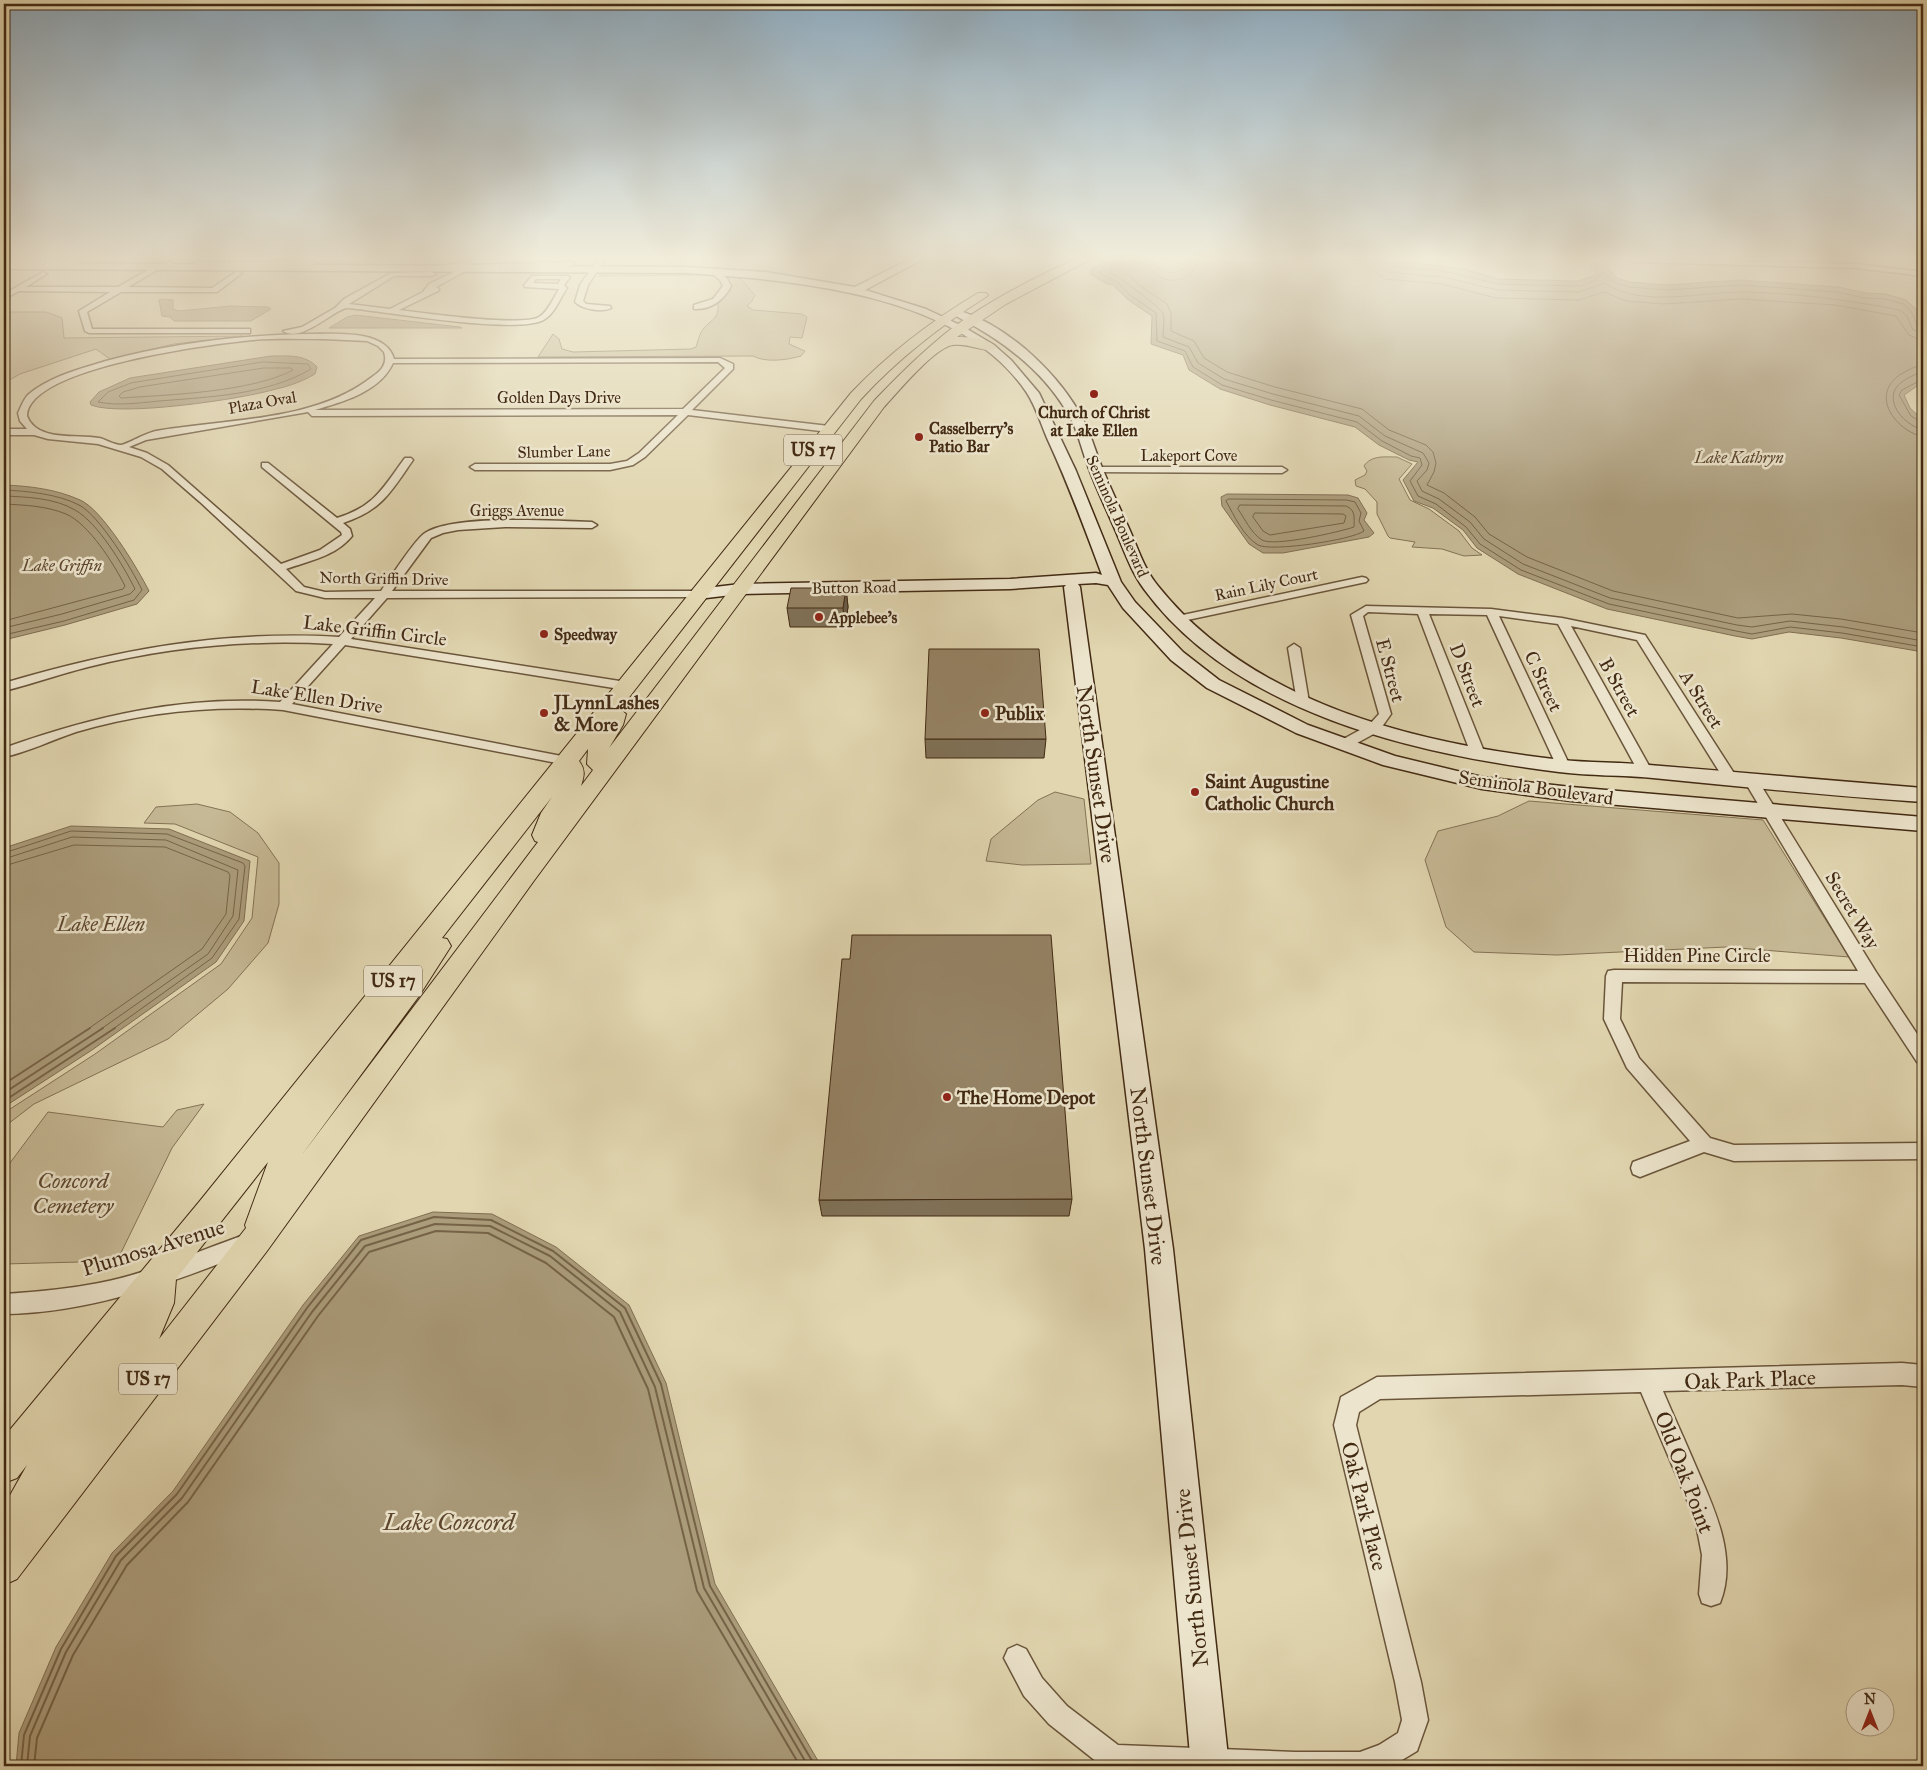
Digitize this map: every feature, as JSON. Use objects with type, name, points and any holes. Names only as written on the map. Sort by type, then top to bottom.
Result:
[{"type":"main road","name":"US 17","points":[[4,1465],[160,1275],[829,429],[870,381],[914,341]]},
{"type":"main road","name":"US 17","points":[[4,1566],[256,1240],[525,876],[864,423],[896,384],[943,341]]},
{"type":"main road","points":[[939,344],[959,341]]},
{"type":"main road","points":[[969,341],[990,347]]},
{"type":"main road","name":"Seminola Boulevard","points":[[979,341],[990,347],[1022,378],[1033,394],[1069,471],[1112,582],[1129,605],[1171,650],[1213,684],[1302,729],[1390,761],[1482,783],[1571,794],[1923,824]]},
{"type":"main road","name":"Seminola Boulevard","points":[[1010,341],[1044,371],[1056,386],[1079,423],[1096,470],[1145,580],[1178,619],[1204,643],[1261,683],[1304,702],[1374,728],[1478,754],[1563,766],[1645,771],[1732,781],[1923,795]]},
{"type":"main road","points":[[864,423],[857,421],[855,416],[863,402],[870,381]]},
{"type":"main road","points":[[826,475],[826,457],[835,438],[829,429]]},
{"type":"main road","points":[[1051,431],[1069,434],[1075,439],[1086,463],[1096,470]]},
{"type":"main road","name":"Button Road","points":[[698,594],[740,589],[1010,584],[1096,578],[1112,582]]},
{"type":"main road","name":"Button Road","points":[[1010,584],[1040,587],[1072,587],[1145,580]]},
{"type":"main road","name":"North Sunset Drive","points":[[1072,587],[1159,1249],[1209,1764]]},
{"type":"main road","points":[[605,770],[598,764],[597,756],[613,725],[626,686]]},
{"type":"main road","points":[[525,876],[552,813],[570,786],[574,775],[573,767],[567,761]]},
{"type":"main road","points":[[256,1240],[271,1186],[293,1142],[410,989],[440,942],[453,905]]},
{"type":"main road","points":[[4,1542],[41,1475],[118,1376],[143,1337],[158,1303],[160,1275]]},
{"type":"street","points":[[34,432],[24,422],[22,412],[26,403],[40,391],[60,380],[82,371],[151,352],[233,341]]},
{"type":"street","points":[[373,341],[383,346],[389,354],[390,361]]},
{"type":"street","name":"Slumber Lane","points":[[390,361],[709,360],[726,362],[730,366],[636,460],[620,465],[474,467]]},
{"type":"street","name":"Plaza Oval","points":[[123,447],[152,434],[288,413],[330,403],[362,389],[379,377],[390,361]]},
{"type":"street","name":"Golden Days Drive","points":[[288,413],[685,412],[829,429]]},
{"type":"street","name":"North Griffin Drive","points":[[4,432],[34,432],[48,436],[99,441],[144,454],[165,467],[279,568],[300,589],[309,593],[325,596],[698,594]]},
{"type":"street","points":[[336,522],[360,514],[377,502],[408,460]]},
{"type":"street","points":[[265,465],[346,531],[346,536],[341,543],[279,568]]},
{"type":"street","name":"Lakeport Cove","points":[[1096,470],[1282,470]]},
{"type":"street","name":"Griggs Avenue","points":[[384,595],[427,536],[442,528],[470,525],[592,525]]},
{"type":"street","name":"Rain Lily Court","points":[[1178,619],[1362,580]]},
{"type":"street","points":[[283,706],[344,642],[384,595]]},
{"type":"street","name":"E Street","points":[[1343,744],[1374,728],[1385,714],[1357,615],[1366,609],[1422,610]]},
{"type":"street","points":[[1422,610],[1491,612],[1562,621]]},
{"type":"street","name":"D Street","points":[[1422,610],[1478,754]]},
{"type":"street","name":"C Street","points":[[1491,612],[1563,766]]},
{"type":"street","name":"A Street","points":[[1562,621],[1641,637],[1732,781]]},
{"type":"street","name":"B Street","points":[[1562,621],[1645,771]]},
{"type":"street","name":"Lake Griffin Circle","points":[[4,687],[76,666],[167,647],[254,638],[309,638],[344,642],[626,686]]},
{"type":"street","points":[[1294,648],[1304,702]]},
{"type":"street","name":"Lake Ellen Drive","points":[[4,753],[80,727],[132,715],[220,704],[256,703],[283,706],[567,761]]},
{"type":"street","name":"Secret Way","points":[[1752,782],[1870,977],[1923,1057]]},
{"type":"street","name":"Hidden Pine Circle","points":[[1704,1144],[1633,1063],[1612,1019],[1614,976],[1870,977]]},
{"type":"street","points":[[1640,1168],[1704,1144],[1734,1153],[1923,1151]]},
{"type":"street","name":"Plumosa Avenue","points":[[4,1304],[28,1303],[100,1293],[160,1275],[256,1240]]},
{"type":"street","name":"Oak Park Place","points":[[1017,1658],[1033,1687],[1058,1715],[1113,1758],[1209,1764],[1360,1764],[1387,1755],[1408,1742],[1414,1720],[1345,1425],[1349,1405],[1377,1388],[1902,1374],[1923,1376]]},
{"type":"street","name":"Old Oak Point","points":[[1648,1382],[1707,1519],[1714,1554],[1710,1594]]},
{"type":"green space","points":[[4,341],[203,341],[174,344],[110,359],[96,349],[20,374],[4,383]]},
{"type":"green space","points":[[549,341],[559,341],[562,349],[573,352],[691,349],[696,347],[698,341],[789,341],[789,344],[805,351],[801,356],[777,360],[764,360],[753,356],[538,357]]},
{"type":"green space","points":[[1379,457],[1397,457],[1412,464],[1399,479],[1410,500],[1429,509],[1459,531],[1472,548],[1482,555],[1464,556],[1442,549],[1412,547],[1415,542],[1390,538],[1388,536],[1377,514],[1377,502],[1365,489],[1356,486],[1355,480],[1365,475],[1367,471],[1364,466],[1370,460]]},
{"type":"green space","points":[[1055,792],[1084,799],[1091,864],[1022,865],[986,861],[991,839],[1038,800]]},
{"type":"green space","points":[[1529,801],[1763,820],[1849,957],[1726,947],[1557,955],[1474,952],[1446,927],[1425,860],[1438,831],[1498,816]]},
{"type":"green space","points":[[197,804],[230,812],[258,833],[279,863],[279,904],[268,943],[228,989],[168,1039],[34,1104],[4,1127],[4,1113],[95,1054],[221,964],[252,918],[258,857],[175,824],[144,823],[156,807]]},
{"type":"green space","name":"Concord Cemetery","points":[[204,1104],[172,1148],[117,1261],[4,1264],[4,1171],[48,1112],[163,1127],[177,1110]]},
{"type":"water","name":"Lake Kathryn","points":[[1151,341],[1923,341],[1923,382],[1904,395],[1910,408],[1923,420],[1923,652],[1841,638],[1789,632],[1752,639],[1735,636],[1607,609],[1518,574],[1477,548],[1463,530],[1433,508],[1414,501],[1403,480],[1418,462],[1409,460],[1379,445],[1355,427],[1270,405],[1220,389],[1189,370],[1183,355],[1151,344]]},
{"type":"water","points":[[271,356],[296,357],[307,360],[317,367],[315,374],[291,385],[211,402],[128,409],[106,408],[91,405],[90,402],[99,392],[130,378]]},
{"type":"water","name":"Lake Griffin","points":[[4,485],[33,487],[52,491],[71,496],[89,506],[99,515],[119,541],[149,591],[137,604],[4,640]]},
{"type":"water","points":[[1227,494],[1348,495],[1358,498],[1367,513],[1364,520],[1374,533],[1369,537],[1283,553],[1263,553],[1249,544],[1222,506],[1221,497]]},
{"type":"water","name":"Lake Ellen","points":[[71,826],[169,829],[250,861],[244,921],[216,962],[92,1050],[4,1107],[4,848]]},
{"type":"water","name":"Lake Concord","points":[[433,1212],[492,1214],[556,1247],[629,1305],[666,1383],[715,1584],[821,1766],[16,1766],[19,1733],[56,1647],[112,1553],[173,1491],[303,1305],[359,1236]]},
{"type":"building","points":[[791,588],[846,588],[843,608],[787,608]]},
{"type":"building","name":"Publix","points":[[929,649],[1039,649],[1046,739],[925,739]]},
{"type":"building","name":"The Home Depot","points":[[852,935],[1051,935],[1072,1199],[819,1200],[842,959],[850,959]]},
{"type":"place","name":"Church of Christ at Lake Ellen","points":[[1094,394]]},
{"type":"place","name":"Casselberry's Patio Bar","points":[[919,437]]},
{"type":"place","name":"Applebee's","points":[[819,617]]},
{"type":"place","name":"Speedway","points":[[544,634]]},
{"type":"place","name":"JLynnLashes & More","points":[[544,713]]},
{"type":"place","name":"Publix","points":[[985,713]]},
{"type":"place","name":"Saint Augustine Catholic Church","points":[[1195,792]]},
{"type":"place","name":"The Home Depot","points":[[947,1097]]}]
